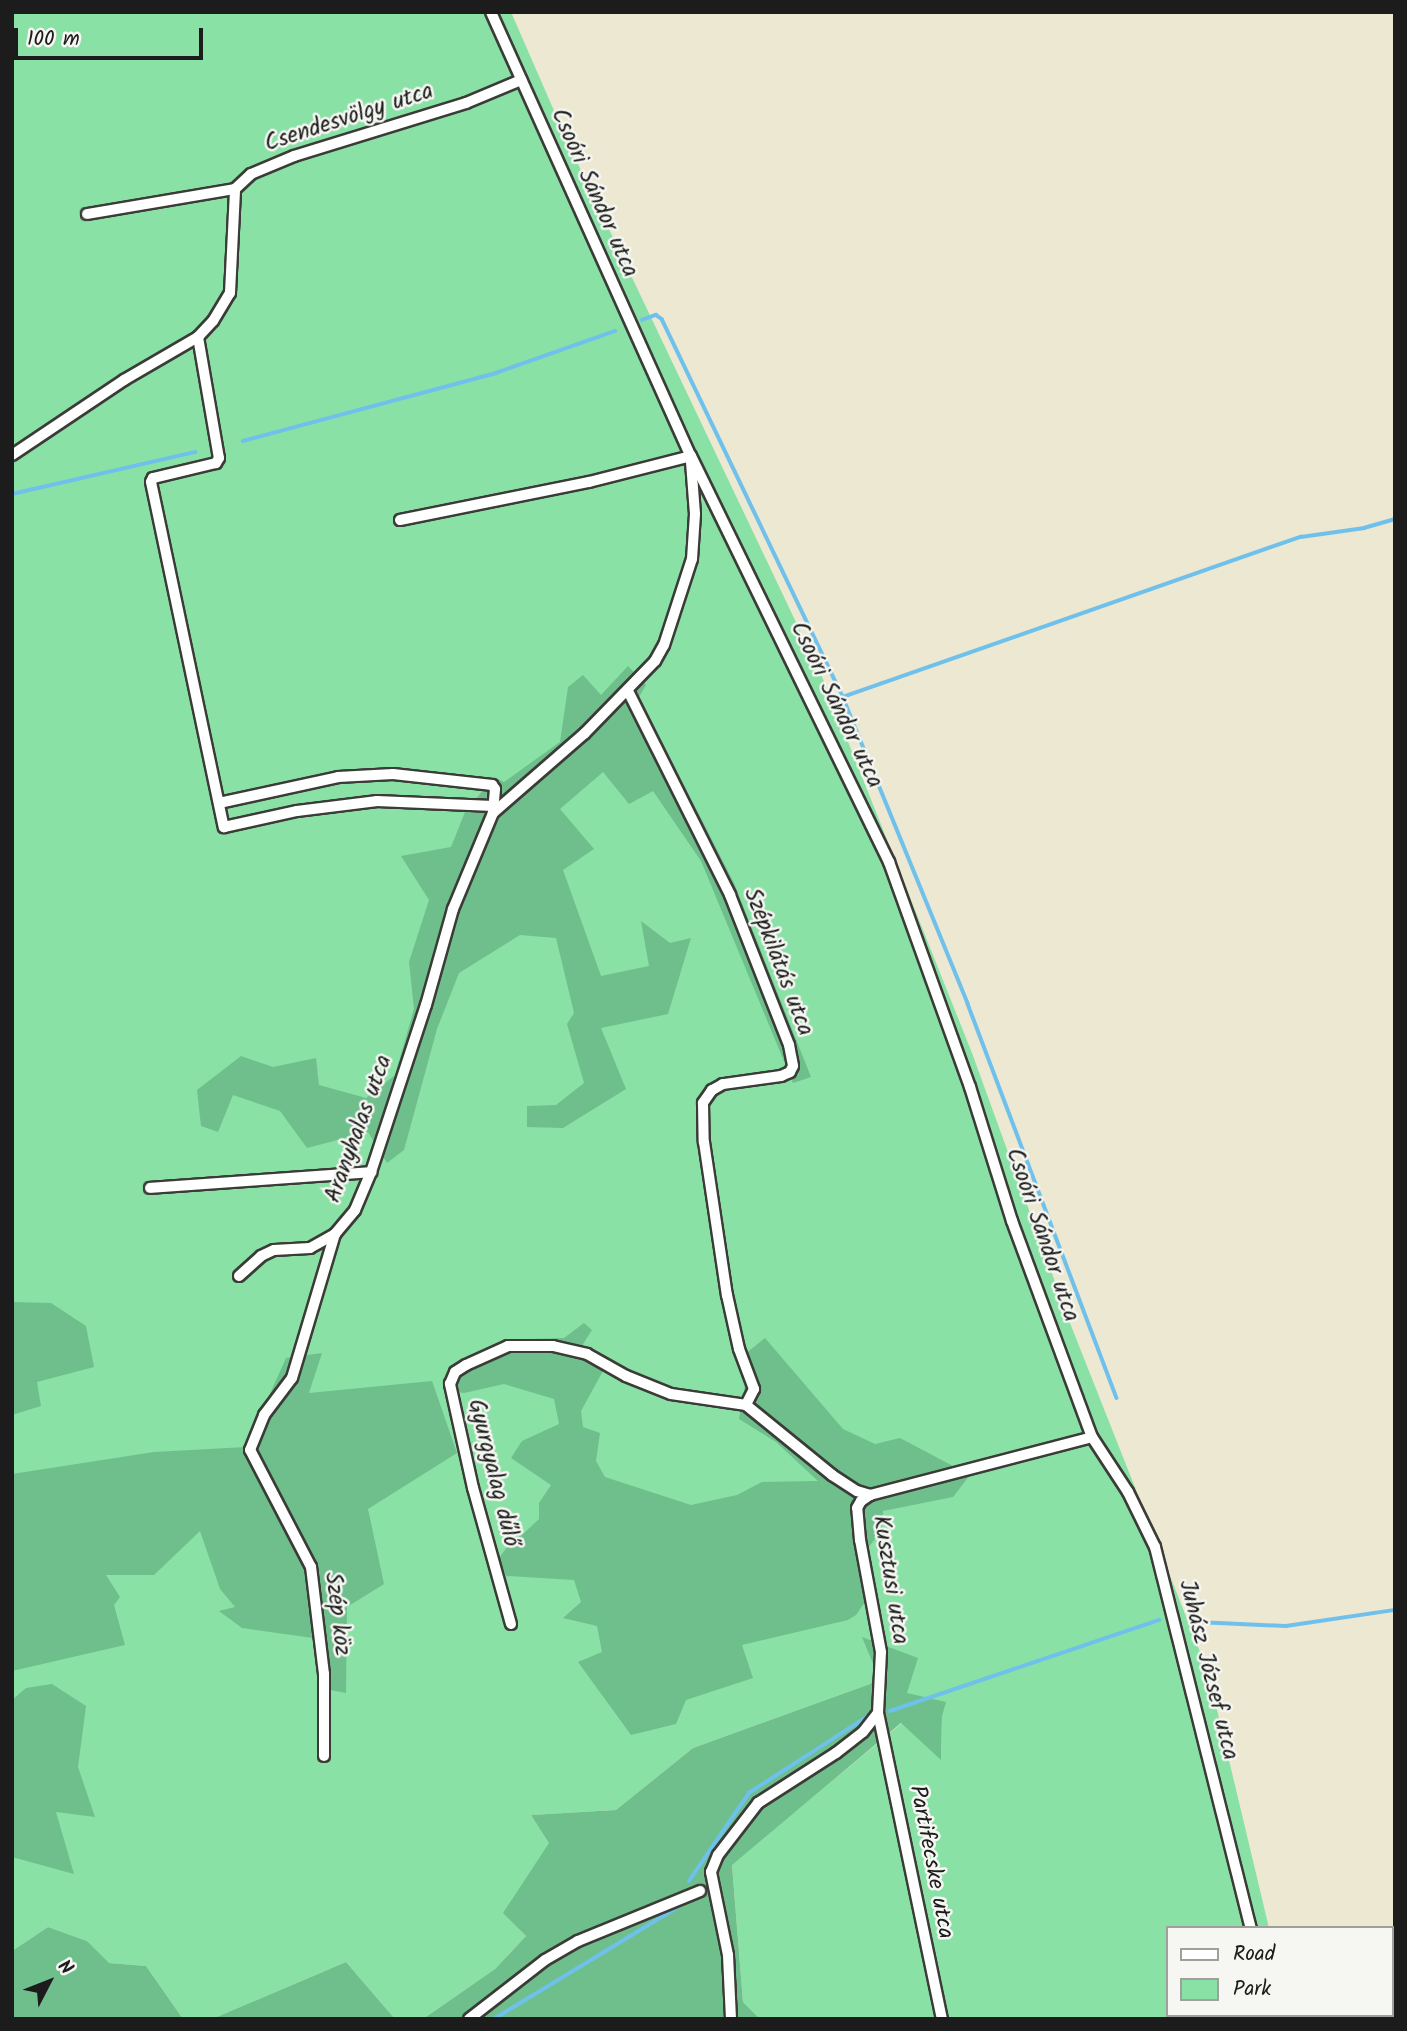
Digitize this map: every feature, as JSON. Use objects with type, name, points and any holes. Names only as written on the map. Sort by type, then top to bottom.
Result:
[{"type":"street","name":"Csoóri Sándor utca","points":[[491,12],[691,456],[889,862],[970,1087],[1012,1221],[1092,1437]]},
{"type":"street","name":"Csendesvölgy utca","points":[[235,189],[250,174],[263,167],[466,103],[521,80]]},
{"type":"street","points":[[12,455],[124,380],[198,337],[213,321],[230,292],[235,189],[87,214]]},
{"type":"street","points":[[198,337],[219,458],[216,463],[153,478],[150,482],[224,827],[296,811],[377,801],[493,810],[495,789],[492,785],[393,774],[338,777],[219,803]]},
{"type":"street","points":[[400,520],[589,482],[691,456]]},
{"type":"street","name":"Aranyhalas utca","points":[[250,1450],[264,1415],[292,1378],[335,1234],[355,1210],[371,1172],[426,1005],[453,909],[493,810],[584,734],[655,661],[664,645],[692,559],[695,514],[691,456]]},
{"type":"street","name":"Szépkilátás utca","points":[[628,691],[730,895],[789,1045],[793,1066],[790,1072],[781,1076],[723,1084],[712,1090],[703,1103],[704,1142],[727,1295],[739,1349],[754,1389],[746,1405]]},
{"type":"street","points":[[150,1188],[371,1172]]},
{"type":"street","points":[[239,1276],[261,1256],[274,1250],[310,1248],[335,1234]]},
{"type":"street","name":"Gyurgyalag dűlő","points":[[512,1624],[473,1488],[450,1384],[455,1372],[508,1346],[552,1346],[587,1354],[626,1376],[671,1394],[746,1405]]},
{"type":"street","points":[[746,1405],[832,1475],[857,1491],[870,1495]]},
{"type":"street","name":"Kusztusi utca","points":[[878,1713],[881,1652],[860,1540],[858,1508],[870,1495],[1092,1437]]},
{"type":"street","name":"Juhász József utca","points":[[1092,1437],[1128,1492],[1156,1546],[1251,1926]]},
{"type":"street","name":"Szép köz","points":[[250,1450],[311,1567],[324,1674],[324,1756]]},
{"type":"street","points":[[731,2019],[729,1955],[711,1871],[718,1855],[758,1803],[836,1753],[863,1732],[878,1713]]},
{"type":"street","name":"Partifecske utca","points":[[878,1713],[942,2019]]},
{"type":"street","points":[[469,2019],[545,1960],[578,1941],[700,1891]]},
{"type":"green space","points":[[12,12],[511,12],[569,145],[823,679],[972,1053],[1070,1323],[1208,1672],[1269,1926],[1166,1926],[1166,2017],[1290,2019],[760,2019],[743,2002],[732,1864],[902,1723],[941,1759],[942,1716],[907,1693],[863,1638],[878,1676],[870,1684],[693,1748],[616,1810],[531,1815],[550,1843],[504,1913],[526,1936],[495,1969],[423,2019],[395,2019],[346,1962],[212,2019],[183,2019],[146,1966],[108,1963],[87,1941],[48,1927],[12,1951]]},
{"type":"green space","points":[[628,666],[646,685],[639,697],[734,883],[811,1077],[793,1083],[701,861],[653,791],[629,804],[603,772],[560,809],[594,849],[563,870],[601,976],[649,966],[641,921],[670,943],[691,938],[668,1014],[601,1028],[626,1089],[563,1128],[527,1127],[527,1106],[556,1105],[584,1083],[567,1024],[574,1013],[556,938],[520,935],[459,973],[437,1029],[404,1150],[387,1163],[368,1132],[307,1148],[280,1111],[233,1095],[218,1132],[201,1126],[197,1090],[241,1056],[273,1067],[316,1058],[319,1085],[366,1098],[395,1075],[414,1009],[409,962],[429,900],[401,856],[451,847],[465,812],[494,777],[504,782],[560,742],[568,687],[583,675],[601,695]]},
{"type":"green space","points":[[12,1302],[51,1303],[86,1326],[94,1367],[37,1382],[41,1406],[12,1415]]},
{"type":"green space","points":[[584,1323],[592,1330],[583,1344],[580,1357],[603,1371],[581,1411],[583,1427],[600,1433],[596,1461],[605,1477],[691,1505],[737,1495],[762,1482],[818,1481],[776,1442],[739,1419],[746,1379],[744,1355],[765,1338],[843,1429],[875,1444],[900,1438],[970,1475],[953,1497],[883,1511],[882,1531],[860,1557],[867,1599],[856,1615],[848,1620],[742,1645],[753,1678],[686,1700],[676,1724],[631,1735],[578,1662],[602,1652],[597,1626],[563,1618],[581,1602],[574,1580],[506,1576],[499,1558],[511,1542],[508,1523],[523,1534],[539,1519],[539,1503],[551,1485],[511,1458],[522,1441],[559,1424],[554,1399],[504,1384],[464,1393],[442,1389],[481,1350],[528,1339],[564,1338]]},
{"type":"green space","points":[[322,1353],[309,1393],[432,1381],[457,1453],[368,1509],[384,1584],[347,1607],[346,1693],[320,1688],[313,1638],[242,1628],[219,1611],[235,1607],[220,1589],[200,1531],[154,1575],[106,1575],[120,1597],[114,1605],[125,1645],[12,1671],[12,1474],[154,1452],[246,1447],[286,1358]]},
{"type":"green space","points":[[862,1637],[918,1658],[907,1693],[946,1702],[942,1716],[941,1760],[901,1723],[732,1865],[743,2002],[760,2019],[423,2019],[495,1969],[526,1936],[503,1913],[549,1843],[531,1815],[616,1810],[693,1748],[870,1684],[878,1676]]},
{"type":"green space","points":[[52,1684],[86,1706],[78,1767],[95,1817],[56,1812],[74,1874],[12,1857],[12,1700],[26,1688]]},
{"type":"green space","points":[[48,1927],[87,1941],[109,1963],[146,1966],[183,2019],[12,2019],[12,1951]]},
{"type":"green space","points":[[346,1962],[395,2019],[212,2019]]},
{"type":"waterway","points":[[642,320],[656,315],[662,319],[843,697],[968,1004],[1117,1398]]},
{"type":"waterway","points":[[243,441],[496,373],[615,331]]},
{"type":"waterway","points":[[12,494],[195,452]]},
{"type":"waterway","points":[[843,697],[1301,537],[1364,528],[1395,519]]},
{"type":"waterway","points":[[1197,1622],[1286,1626],[1395,1610]]},
{"type":"waterway","points":[[890,1711],[1159,1620]]},
{"type":"waterway","points":[[689,1881],[749,1793],[868,1716]]},
{"type":"waterway","points":[[494,2019],[678,1907]]}]
